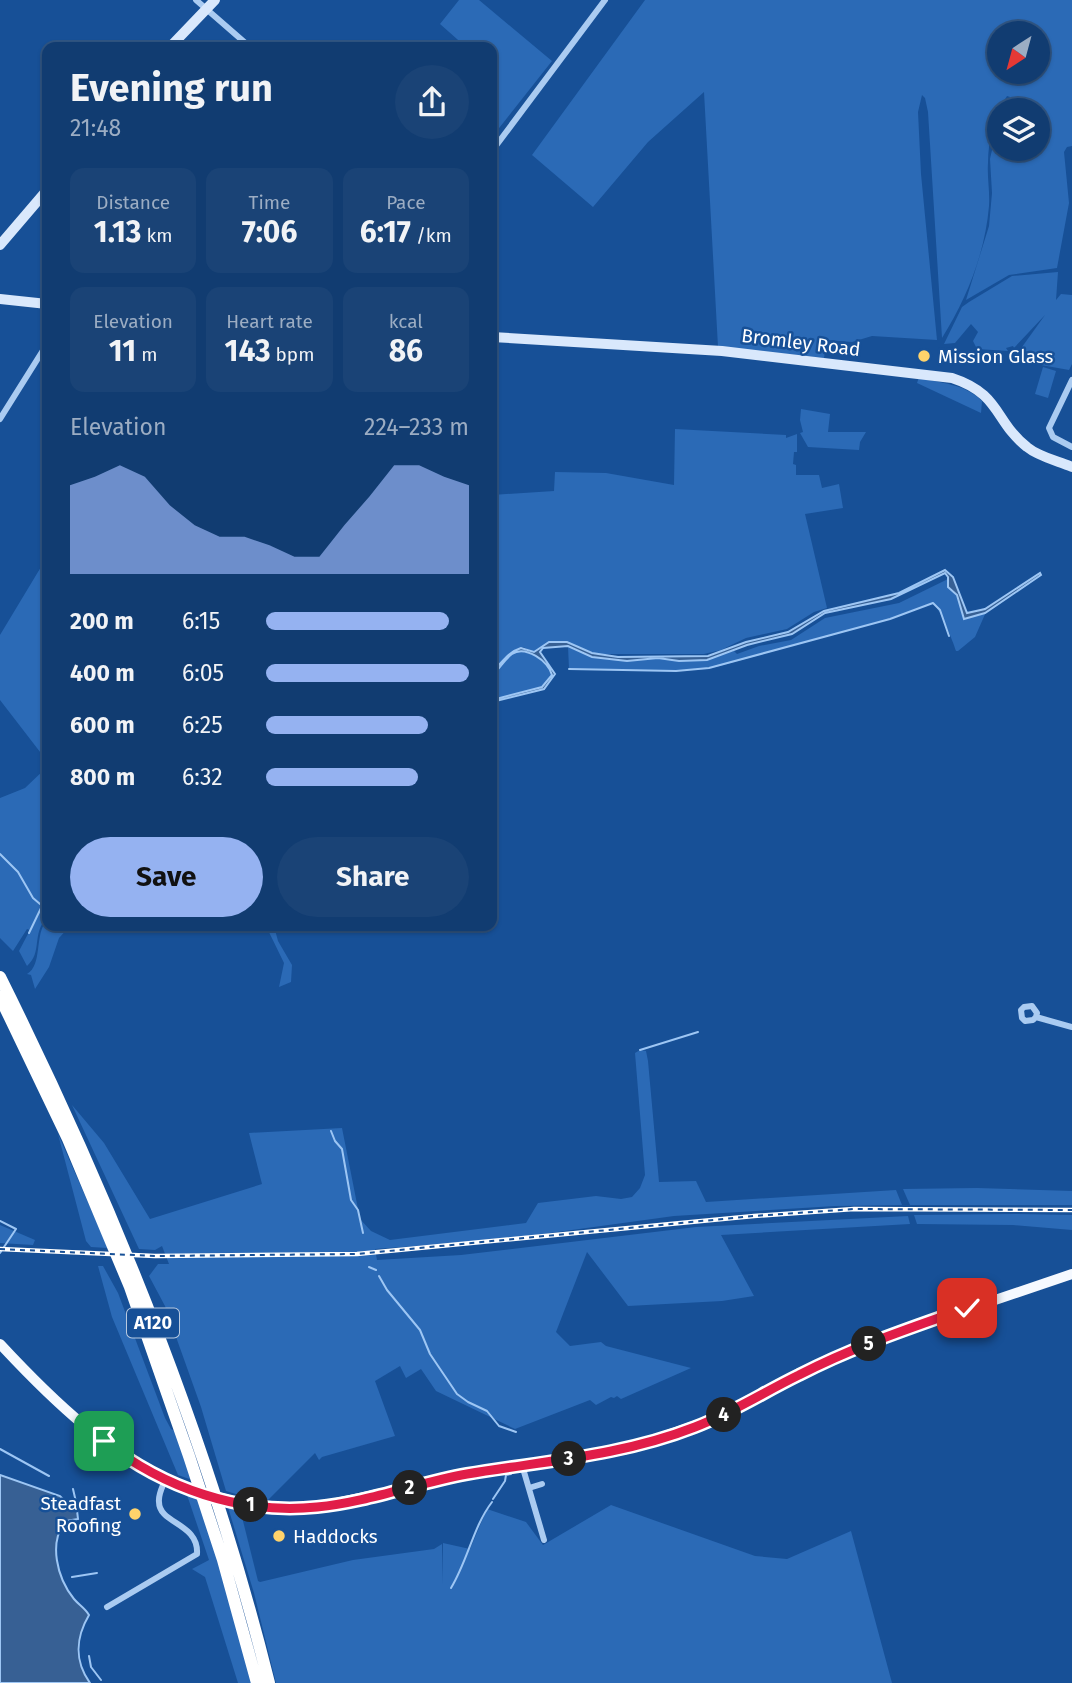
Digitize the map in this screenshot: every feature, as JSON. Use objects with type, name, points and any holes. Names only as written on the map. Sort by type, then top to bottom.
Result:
[{"type":"highway","name":"A120","points":[[0,977],[72,1125],[155,1327],[224,1522],[269,1683]]},
{"type":"highway","name":"A120","points":[[0,998],[68,1139],[130,1287],[194,1469],[257,1683]]},
{"type":"main road","points":[[0,1344],[104,1441],[165,1480],[208,1496],[240,1503],[283,1508],[318,1507],[467,1475],[523,1470],[616,1452],[665,1438],[728,1413],[800,1374],[862,1346],[1072,1274]]},
{"type":"street","points":[[196,0],[244,42]]},
{"type":"street","points":[[175,42],[215,0]]},
{"type":"street","points":[[497,144],[605,0]]},
{"type":"street","points":[[0,246],[42,196]]},
{"type":"street","points":[[0,299],[42,303]]},
{"type":"street","name":"Bromley Road","points":[[497,337],[722,351],[952,378],[973,386],[986,396],[1027,447],[1072,467]]},
{"type":"street","points":[[0,419],[42,352]]},
{"type":"street","points":[[1072,380],[1049,428],[1053,437],[1072,447]]},
{"type":"street","points":[[1036,1017],[1072,1027]]},
{"type":"street","points":[[523,1470],[544,1539]]},
{"type":"street","points":[[107,1607],[197,1553],[197,1544],[190,1532],[162,1511],[159,1505],[165,1480]]},
{"type":"street","points":[[529,1488],[542,1484]]},
{"type":"shaded area","points":[[459,0],[479,0],[552,61],[497,131],[497,42],[460,42],[440,24]]},
{"type":"shaded area","points":[[645,0],[1072,0],[1072,146],[1067,147],[1064,152],[1069,203],[1057,268],[1009,275],[966,300],[989,226],[992,193],[990,161],[1050,161],[1050,98],[987,98],[987,224],[967,291],[942,338],[928,112],[922,95],[918,112],[921,174],[937,340],[872,336],[852,342],[827,340],[824,358],[718,347],[704,92],[648,142],[593,207],[532,155]]},
{"type":"shaded area","points":[[1058,272],[1056,300],[1061,294],[1072,295],[1072,364],[1069,370],[1019,361],[1022,347],[1045,315],[1014,348],[1006,348],[1008,351],[977,349],[973,341],[978,332],[971,324],[955,343],[944,344],[962,307],[969,302],[1012,276]]},
{"type":"shaded area","points":[[1043,367],[1056,371],[1048,398],[1035,394]]},
{"type":"shaded area","points":[[919,377],[952,385],[975,395],[982,401],[981,413],[917,383]]},
{"type":"shaded area","points":[[801,409],[830,414],[828,432],[866,432],[859,450],[808,447],[800,433],[803,432]]},
{"type":"shaded area","points":[[675,429],[786,435],[786,438],[797,434],[797,452],[794,452],[793,464],[796,465],[796,475],[819,475],[822,488],[839,484],[843,508],[805,514],[827,608],[814,612],[787,629],[746,638],[721,650],[704,654],[597,654],[567,642],[549,642],[534,652],[523,647],[515,650],[497,667],[497,495],[554,491],[555,472],[606,473],[674,485]]},
{"type":"shaded area","points":[[42,565],[42,755],[0,700],[0,635]]},
{"type":"shaded area","points":[[945,570],[953,577],[967,613],[985,609],[1040,573],[1041,575],[985,613],[964,619],[957,595],[948,587],[945,573],[891,599],[825,613],[792,634],[747,645],[707,660],[679,661],[658,658],[627,661],[592,657],[568,646],[543,648],[540,652],[555,674],[544,689],[497,701],[542,687],[552,675],[536,656],[523,652],[512,654],[497,670],[509,655],[521,648],[534,652],[549,642],[567,642],[592,653],[618,657],[708,656],[746,642],[788,632],[824,611],[899,593]]},
{"type":"shaded area","points":[[948,579],[948,586],[957,595],[964,619],[986,612],[975,637],[958,651],[933,603],[890,619],[716,667],[676,671],[569,669],[568,646],[587,655],[627,661],[658,658],[700,660],[734,651],[737,654],[759,646],[791,640],[825,618],[899,603]]},
{"type":"shaded area","points":[[520,651],[535,656],[544,661],[552,675],[542,687],[497,699],[497,670],[512,654]]},
{"type":"shaded area","points":[[42,772],[42,924],[35,955],[27,966],[19,951],[30,930],[27,929],[13,951],[0,938],[0,798],[25,788]]},
{"type":"shaded area","points":[[42,930],[65,931],[59,938],[49,967],[35,989],[31,975],[27,974],[35,964]]},
{"type":"shaded area","points":[[268,931],[275,931],[292,965],[291,982],[279,987],[284,963]]},
{"type":"shaded area","points":[[646,1051],[648,1061],[659,1182],[696,1181],[706,1202],[896,1190],[902,1205],[835,1206],[674,1216],[498,1240],[375,1249],[377,1260],[461,1255],[696,1227],[908,1216],[910,1224],[721,1235],[754,1296],[722,1301],[628,1306],[587,1252],[556,1332],[570,1346],[601,1342],[606,1346],[691,1368],[621,1399],[617,1396],[611,1397],[596,1405],[590,1400],[515,1429],[436,1391],[421,1369],[406,1378],[400,1366],[375,1381],[395,1436],[319,1460],[315,1453],[268,1500],[226,1491],[201,1407],[165,1306],[149,1276],[158,1264],[169,1264],[162,1246],[155,1250],[139,1249],[72,1105],[104,1143],[150,1219],[262,1184],[249,1133],[342,1128],[360,1219],[371,1231],[390,1240],[526,1223],[538,1203],[596,1196],[621,1199],[632,1197],[640,1188],[645,1175],[635,1053]]},
{"type":"shaded area","points":[[58,1134],[108,1248],[91,1247],[86,1241]]},
{"type":"shaded area","points":[[903,1189],[1072,1191],[1072,1205],[910,1205]]},
{"type":"shaded area","points":[[914,1215],[1072,1215],[1072,1230],[1013,1225],[917,1224]]},
{"type":"shaded area","points":[[0,1225],[35,1240],[33,1245],[0,1243]]},
{"type":"shaded area","points":[[98,1266],[103,1266],[118,1293],[165,1418],[175,1431],[195,1481],[178,1475],[112,1317]]},
{"type":"shaded area","points":[[0,1475],[60,1496],[66,1507],[73,1507],[73,1502],[76,1502],[78,1519],[66,1521],[60,1530],[56,1549],[63,1581],[74,1599],[89,1615],[79,1640],[79,1658],[90,1683],[0,1683]]},
{"type":"shaded area","points":[[186,1492],[204,1499],[255,1683],[238,1683],[205,1577],[192,1569],[209,1560]]},
{"type":"shaded area","points":[[227,1504],[242,1507],[241,1513],[260,1582],[353,1560],[434,1549],[442,1544],[442,1584],[443,1543],[470,1549],[487,1509],[526,1522],[543,1545],[611,1505],[755,1556],[787,1559],[851,1531],[892,1683],[276,1683],[254,1593]]},
{"type":"waterway","points":[[569,669],[676,671],[709,668],[890,619],[933,603],[940,610],[949,636]]},
{"type":"waterway","points":[[0,854],[18,872],[33,898],[40,904]]},
{"type":"waterway","points":[[29,933],[42,906]]},
{"type":"waterway","points":[[640,1050],[698,1032]]},
{"type":"waterway","points":[[331,1131],[342,1149],[351,1200],[358,1210],[363,1233]]},
{"type":"waterway","points":[[0,1221],[16,1229],[0,1253]]},
{"type":"waterway","points":[[369,1267],[376,1270]]},
{"type":"waterway","points":[[379,1276],[420,1330],[430,1354],[457,1394],[487,1411],[499,1426],[516,1432]]},
{"type":"waterway","points":[[0,1449],[49,1476]]},
{"type":"waterway","points":[[493,1499],[506,1475],[511,1474]]},
{"type":"waterway","points":[[73,1489],[76,1502]]},
{"type":"waterway","points":[[451,1588],[480,1522],[492,1502]]},
{"type":"waterway","points":[[72,1577],[97,1573]]},
{"type":"waterway","points":[[89,1656],[91,1667],[101,1680]]},
{"type":"railway","points":[[0,1249],[155,1256],[357,1254],[854,1209],[1072,1210]]},
{"type":"place","name":"Mission Glass","points":[[924,356]]},
{"type":"place","name":"Steadfast Roofing","points":[[135,1514]]},
{"type":"place","name":"Haddocks","points":[[279,1536]]},
{"type":"route","points":[[104,1441],[165,1480],[208,1496],[254,1506],[318,1507],[515,1466],[616,1452],[656,1440],[717,1418],[800,1374],[862,1346],[967,1308]]}]
